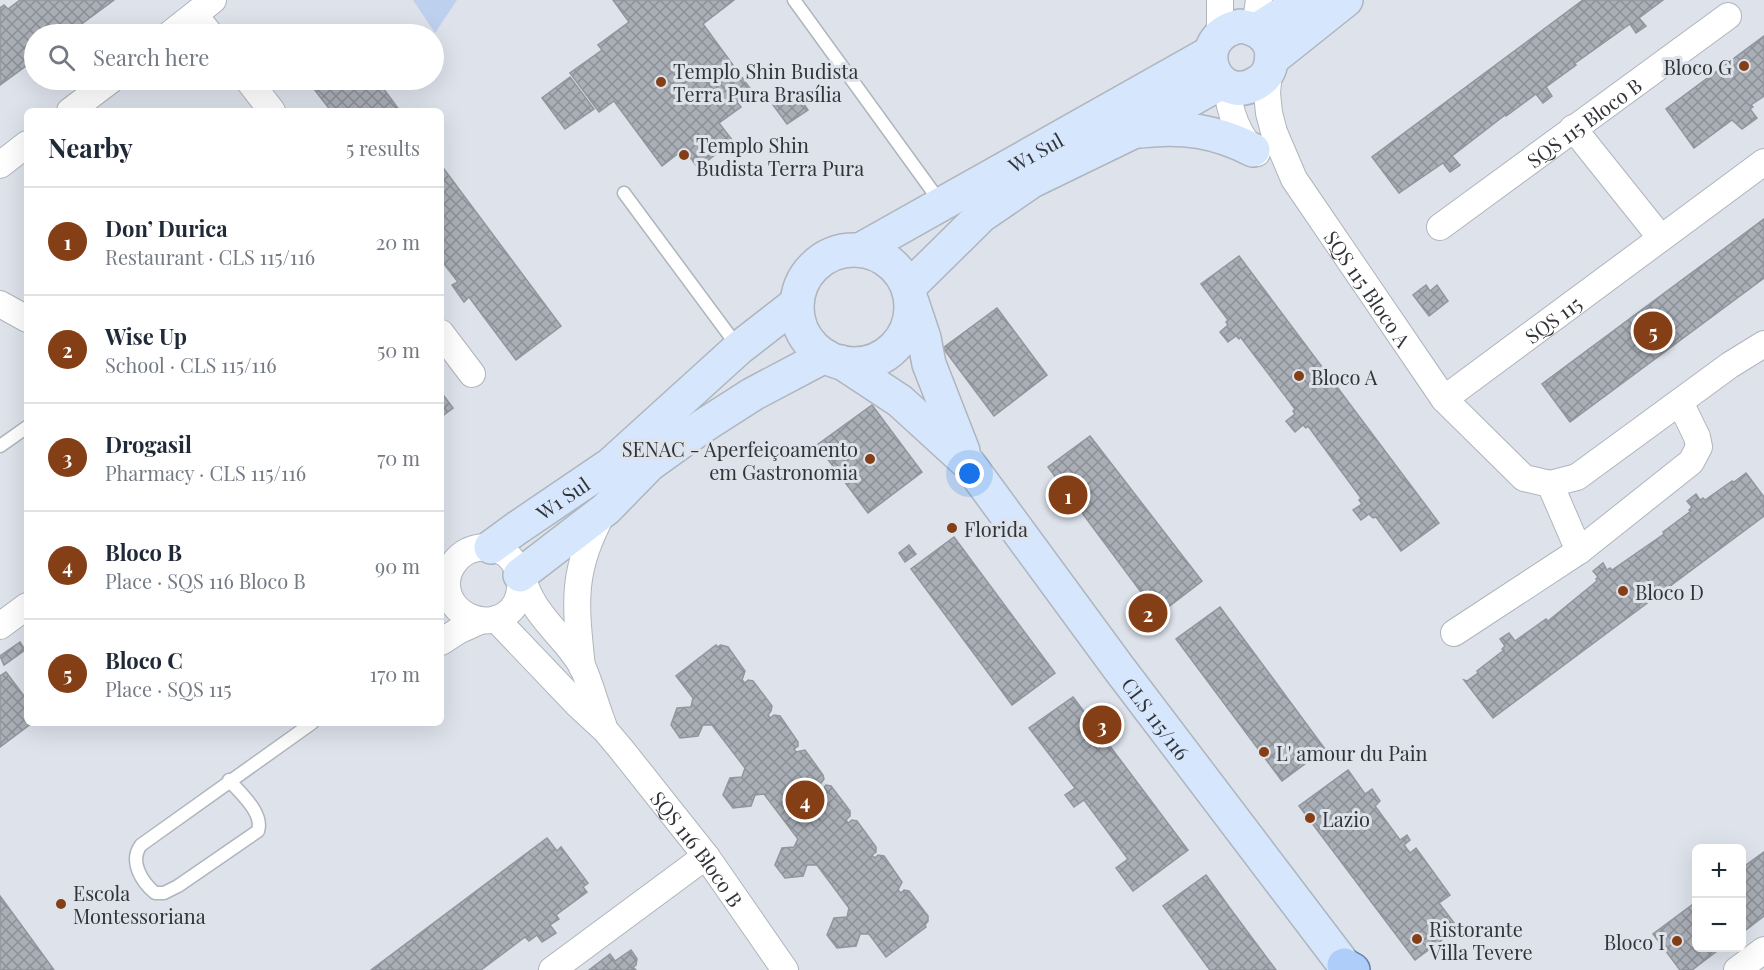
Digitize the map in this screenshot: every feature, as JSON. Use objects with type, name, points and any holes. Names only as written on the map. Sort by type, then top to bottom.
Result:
[{"type":"street","name":"SQS 115 Bloco A","points":[[1220,0],[1235,45],[1232,114],[1238,128],[1253,150],[1294,179]]},
{"type":"street","name":"W1 Sul","points":[[860,250],[1235,45],[1304,0]]},
{"type":"street","points":[[1270,66],[1271,48],[1266,38],[1235,45],[1242,88],[1252,86],[1262,80],[1270,66],[1346,0]]},
{"type":"street","name":"SQS 115 Bloco B","points":[[1440,227],[1728,16]]},
{"type":"street","points":[[191,24],[206,17]]},
{"type":"street","name":"W1 Sul","points":[[910,294],[981,216],[1032,181],[1133,132],[1235,45]]},
{"type":"street","name":"SQS 115 Bloco A","points":[[1270,66],[1267,93],[1269,113],[1274,132],[1294,179],[1444,399]]},
{"type":"street","points":[[74,108],[98,90]]},
{"type":"street","points":[[256,90],[270,108]]},
{"type":"street","points":[[1133,132],[1165,128],[1210,132],[1230,138],[1253,150]]},
{"type":"street","points":[[1572,129],[1661,238]]},
{"type":"street","points":[[0,165],[24,146]]},
{"type":"street","name":"SQS 115","points":[[1444,399],[1764,162]]},
{"type":"street","points":[[860,250],[881,256],[898,268],[910,294],[910,322],[900,342],[884,356],[863,363],[833,359],[813,346],[803,334],[798,319],[797,303],[802,281],[817,263],[837,252],[860,250]]},
{"type":"street","name":"CLS 115/116","points":[[910,294],[924,338],[929,364],[969,464]]},
{"type":"street","name":"W1 Sul","points":[[491,547],[610,465],[739,348],[797,303]]},
{"type":"street","points":[[0,304],[24,317]]},
{"type":"street","points":[[444,337],[472,374]]},
{"type":"street","points":[[1444,399],[1524,478],[1550,484],[1577,477],[1730,365],[1764,344]]},
{"type":"street","name":"W1 Sul","points":[[521,578],[606,509],[650,464],[703,426],[753,394],[833,359]]},
{"type":"street","name":"CLS 115/116","points":[[833,359],[900,401],[969,464],[1118,667],[1347,969]]},
{"type":"street","points":[[1454,633],[1579,551],[1691,462],[1699,447],[1697,437],[1680,402]]},
{"type":"street","points":[[1550,484],[1579,551]]},
{"type":"street","name":"SQS 116 Bloco B","points":[[605,730],[582,667],[576,605],[577,586],[588,545],[606,509]]},
{"type":"street","points":[[444,640],[458,631],[488,620],[510,610],[519,597],[521,578],[514,562],[504,552],[491,547],[475,548],[461,555],[445,577],[451,602],[463,615],[488,620]]},
{"type":"street","name":"SQS 116 Bloco B","points":[[521,578],[533,604],[582,667]]},
{"type":"street","points":[[0,626],[24,608]]},
{"type":"street","name":"SQS 116 Bloco B","points":[[488,620],[605,730],[706,856],[784,970]]},
{"type":"street","points":[[552,970],[706,856]]},
{"type":"street","points":[[1737,970],[1764,950]]},
{"type":"lane","points":[[794,0],[942,204]]},
{"type":"lane","points":[[624,193],[739,348]]},
{"type":"lane","points":[[0,446],[24,429]]},
{"type":"lane","points":[[230,780],[257,815],[260,824],[258,831],[178,886],[164,893],[155,893],[137,869],[136,851],[141,845],[230,780],[308,726]]},
{"type":"shaded area","points":[[413,0],[457,0],[441,24],[429,24]]},
{"type":"building","points":[[20,0],[114,0],[82,24],[24,24],[24,67],[0,85],[0,8],[4,5],[8,9]]},
{"type":"building","name":"Templo Shin Budista Terra Pura Brasília","points":[[613,0],[734,0],[703,24],[752,91],[737,102],[741,107],[719,123],[733,141],[698,168],[684,149],[662,166],[614,101],[599,112],[570,73],[602,50],[598,45],[629,22]]},
{"type":"building","points":[[1583,0],[1663,0],[1639,18],[1646,26],[1636,33],[1630,24],[1546,87],[1552,96],[1543,103],[1536,94],[1452,156],[1460,165],[1450,172],[1443,163],[1399,193],[1372,157]]},
{"type":"building","name":"Bloco G","points":[[1764,36],[1764,96],[1751,105],[1753,107],[1750,109],[1757,118],[1742,129],[1732,120],[1694,148],[1666,109]]},
{"type":"building","points":[[570,77],[594,109],[565,129],[542,98]]},
{"type":"building","points":[[794,89],[808,110],[787,124],[773,105]]},
{"type":"building","points":[[315,90],[384,90],[398,108],[329,108]]},
{"type":"building","points":[[444,169],[561,326],[516,360],[469,297],[464,302],[452,285],[458,282],[444,264]]},
{"type":"building","points":[[1764,219],[1764,278],[1570,422],[1542,384]]},
{"type":"building","name":"Bloco A","points":[[1239,256],[1439,523],[1401,551],[1376,517],[1373,518],[1369,514],[1361,520],[1353,510],[1362,504],[1359,500],[1361,498],[1308,426],[1306,428],[1303,425],[1295,432],[1286,421],[1295,414],[1293,411],[1295,409],[1241,337],[1239,339],[1236,336],[1228,342],[1220,332],[1228,325],[1226,322],[1228,320],[1201,284]]},
{"type":"building","points":[[1426,285],[1430,291],[1437,285],[1448,301],[1429,316],[1413,295]]},
{"type":"building","points":[[997,308],[1047,375],[994,416],[943,348]]},
{"type":"building","points":[[444,396],[453,408],[444,415]]},
{"type":"building","name":"SENAC - Aperfeiçoamento em Gastronomia","points":[[872,405],[922,472],[868,513],[817,445]]},
{"type":"building","points":[[1090,436],[1202,581],[1158,615],[1048,467]]},
{"type":"building","name":"Bloco D","points":[[1746,473],[1764,497],[1764,516],[1493,718],[1464,680],[1467,681],[1478,673],[1477,671],[1504,650],[1502,649],[1505,646],[1500,639],[1509,633],[1515,641],[1546,619],[1548,621],[1597,581],[1598,577],[1593,571],[1603,563],[1607,570],[1610,568],[1612,570],[1664,534],[1663,532],[1691,511],[1689,510],[1692,507],[1687,501],[1696,494],[1700,500],[1703,498],[1705,500]]},
{"type":"building","points":[[954,537],[1055,673],[1012,705],[911,569]]},
{"type":"building","points":[[909,545],[916,554],[905,562],[899,553]]},
{"type":"building","points":[[1220,607],[1325,749],[1282,781],[1176,639]]},
{"type":"building","points":[[20,642],[24,648],[4,665],[0,656]]},
{"type":"building","points":[[716,645],[717,647],[721,645],[728,647],[745,671],[742,680],[745,683],[748,680],[753,681],[772,706],[768,715],[770,718],[774,715],[780,716],[798,742],[798,746],[794,749],[796,752],[805,750],[823,775],[824,779],[820,784],[823,789],[826,785],[831,786],[850,811],[850,816],[846,820],[848,823],[852,820],[857,821],[876,847],[876,852],[872,855],[875,858],[878,855],[884,856],[902,882],[898,890],[901,893],[904,890],[909,891],[928,916],[926,927],[886,957],[869,934],[860,934],[856,946],[837,948],[827,935],[834,918],[847,917],[849,908],[817,865],[807,865],[803,876],[785,878],[775,865],[782,848],[794,847],[798,839],[764,794],[755,795],[751,806],[733,808],[723,795],[730,778],[742,777],[745,768],[712,725],[703,725],[698,736],[680,738],[671,725],[677,708],[691,707],[693,698],[676,676]]},
{"type":"building","points":[[6,672],[24,696],[24,726],[28,726],[0,747],[0,676]]},
{"type":"building","points":[[1073,697],[1188,850],[1133,891],[1116,868],[1128,859],[1084,800],[1074,807],[1065,795],[1075,788],[1029,728]]},
{"type":"building","points":[[1348,770],[1365,794],[1372,789],[1380,801],[1375,806],[1400,840],[1407,835],[1410,840],[1404,845],[1410,853],[1416,848],[1450,895],[1439,903],[1458,928],[1415,960],[1299,806]]},
{"type":"building","points":[[547,838],[557,851],[561,847],[588,883],[583,887],[587,892],[556,915],[559,919],[550,925],[556,933],[542,942],[537,935],[529,941],[525,937],[481,970],[371,970]]},
{"type":"building","points":[[1764,852],[1764,916],[1746,930],[1746,898],[1746,865]]},
{"type":"building","points":[[1206,875],[1276,970],[1210,970],[1207,966],[1163,906]]},
{"type":"building","points":[[0,896],[22,926],[54,970],[0,970]]},
{"type":"building","name":"Bloco I","points":[[1692,905],[1692,952],[1716,952],[1692,970],[1680,970],[1653,934]]},
{"type":"building","points":[[631,950],[637,959],[633,967],[636,970],[589,970],[610,954],[615,961]]},
{"type":"place","name":"Bloco G","points":[[1744,66]]},
{"type":"place","name":"Templo Shin Budista Terra Pura Brasília","points":[[661,82]]},
{"type":"place","name":"Templo Shin Budista Terra Pura","points":[[684,155]]},
{"type":"place","name":"Bloco C","points":[[1653,331]]},
{"type":"place","name":"Bloco A","points":[[1299,376]]},
{"type":"place","name":"SENAC - Aperfeiçoamento em Gastronomia","points":[[870,459]]},
{"type":"place","name":"Don’ Durica","points":[[1068,495]]},
{"type":"place","name":"Florida","points":[[952,528]]},
{"type":"place","name":"Bloco D","points":[[1623,591]]},
{"type":"place","name":"Wise Up","points":[[1148,613]]},
{"type":"place","name":"Drogasil","points":[[1102,725]]},
{"type":"place","name":"L' amour du Pain","points":[[1264,752]]},
{"type":"place","name":"Bloco B","points":[[805,800]]},
{"type":"place","name":"Lazio","points":[[1310,818]]},
{"type":"place","name":"Escola Montessoriana","points":[[61,904]]},
{"type":"place","name":"Ristorante Villa Tevere","points":[[1417,939]]},
{"type":"place","name":"Bloco I","points":[[1677,941]]}]
